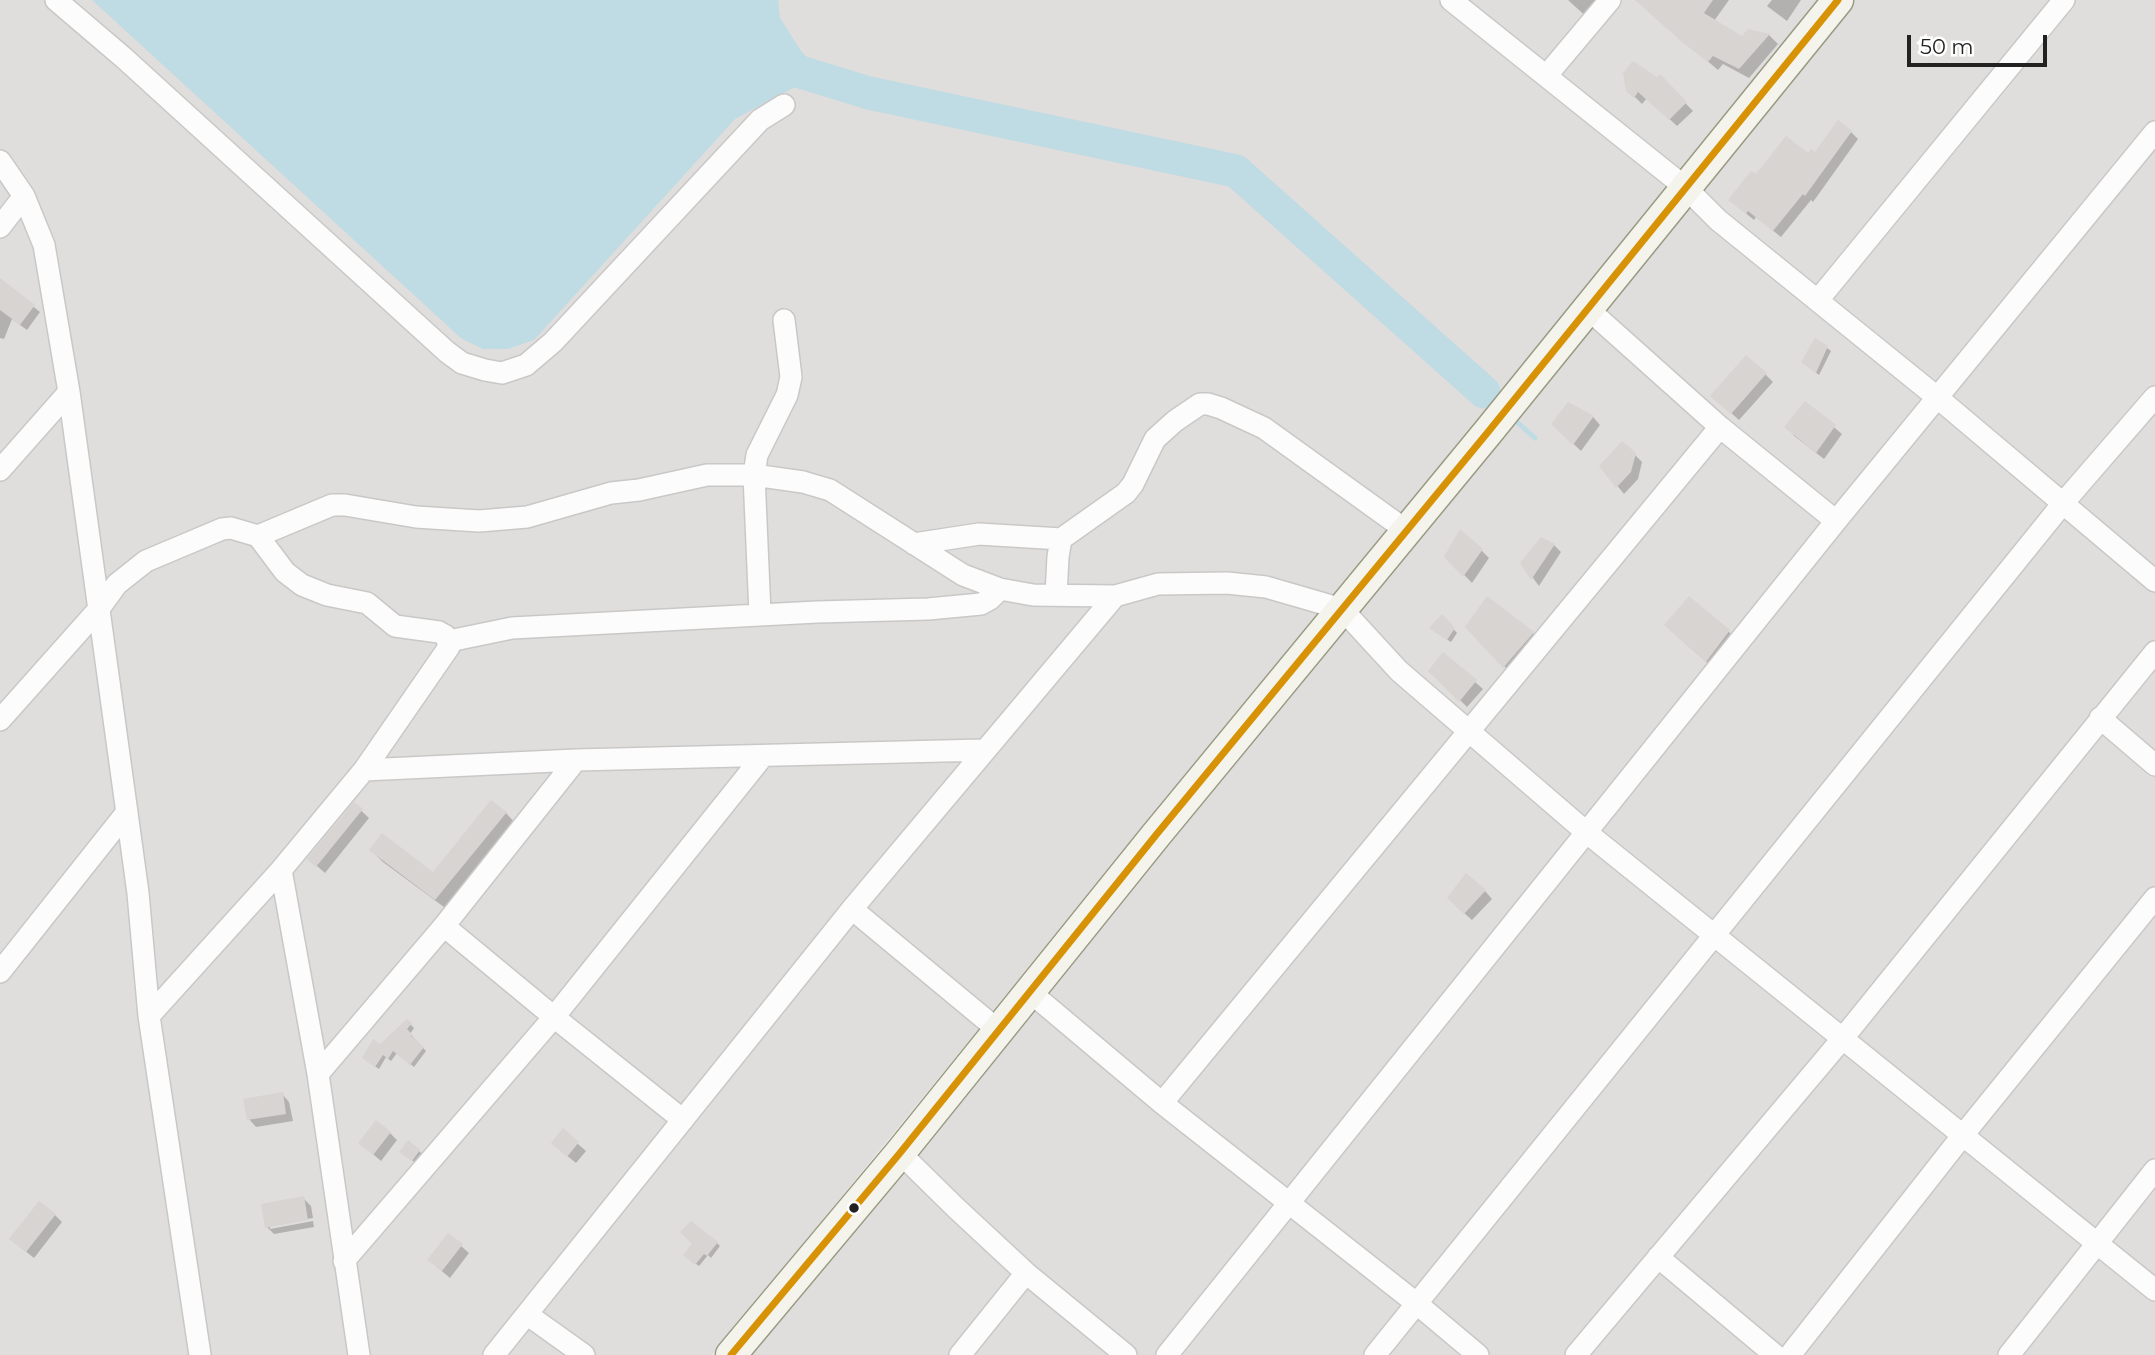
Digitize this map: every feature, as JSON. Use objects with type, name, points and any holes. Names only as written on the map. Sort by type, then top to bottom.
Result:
[{"type":"main road","points":[[731,1355],[900,1153],[1838,0]]},
{"type":"street","points":[[56,0],[124,58],[447,352],[462,363],[502,373],[526,365],[553,342],[760,120],[784,105]]},
{"type":"street","points":[[1451,0],[1686,188],[1718,220],[2064,502],[2155,582]]},
{"type":"street","points":[[1546,75],[1610,0]]},
{"type":"street","points":[[1818,300],[2064,0]]},
{"type":"street","points":[[1167,1355],[1836,522],[2155,132]]},
{"type":"street","points":[[0,161],[24,196],[44,245],[69,392],[138,893],[149,1016],[200,1355]]},
{"type":"street","points":[[0,227],[24,196]]},
{"type":"street","points":[[1588,310],[1720,427],[1836,522]]},
{"type":"street","points":[[760,614],[754,475],[757,455],[787,395],[791,377],[783,320]]},
{"type":"street","points":[[0,470],[69,392]]},
{"type":"street","points":[[1375,1355],[2064,502],[2155,397]]},
{"type":"street","points":[[914,544],[979,534],[1061,539],[1126,493],[1155,439],[1163,431],[1192,408],[1208,404],[1265,428],[1407,531]]},
{"type":"street","points":[[1162,1103],[1720,427]]},
{"type":"street","points":[[258,536],[332,505],[416,517],[479,521],[527,517],[611,493],[639,490],[707,475],[754,475],[803,482],[831,490],[963,575],[1000,589],[1033,595],[1115,596],[1158,584],[1227,583],[1285,592],[1342,610],[1399,671],[1586,832],[2155,1290]]},
{"type":"street","points":[[0,719],[98,610],[117,584],[146,561],[222,529],[231,528],[258,536],[285,572],[302,586],[327,595],[367,603],[395,626],[439,632],[449,641]]},
{"type":"street","points":[[1056,595],[1061,539]]},
{"type":"street","points":[[449,641],[512,628],[760,614],[928,609],[981,604],[1000,589]]},
{"type":"street","points":[[494,1355],[852,909],[1115,596]]},
{"type":"street","points":[[149,1016],[281,870],[364,770],[445,654],[449,641]]},
{"type":"street","points":[[1576,1355],[1843,1038],[2155,652]]},
{"type":"street","points":[[2100,718],[2155,765]]},
{"type":"street","points":[[364,770],[576,760],[983,750]]},
{"type":"street","points":[[344,1261],[554,1017],[763,757]]},
{"type":"street","points":[[318,1074],[444,926],[576,760]]},
{"type":"street","points":[[0,972],[127,812]]},
{"type":"street","points":[[281,870],[318,1074],[359,1355]]},
{"type":"street","points":[[1790,1355],[1963,1135],[2155,898]]},
{"type":"street","points":[[852,909],[998,1030]]},
{"type":"street","points":[[444,926],[683,1120]]},
{"type":"street","points":[[1030,992],[1162,1103],[1478,1355]]},
{"type":"street","points":[[900,1153],[1026,1273],[1126,1355]]},
{"type":"street","points":[[2009,1355],[2155,1170]]},
{"type":"street","points":[[1658,1257],[1775,1355]]},
{"type":"street","points":[[960,1355],[1026,1273]]},
{"type":"street","points":[[528,1315],[584,1355]]},
{"type":"shaded area","points":[[0,0],[1821,0],[712,1355],[0,1355]]},
{"type":"shaded area","points":[[1853,0],[2155,0],[2155,1355],[716,1355],[1711,172]]},
{"type":"water","points":[[92,0],[778,0],[780,18],[801,51],[816,68],[810,87],[795,87],[735,119],[534,340],[508,349],[483,349],[462,339]]},
{"type":"building","points":[[1635,0],[1713,0],[1704,13],[1742,36],[1748,29],[1770,34],[1739,69],[1713,56],[1708,62]]},
{"type":"building","points":[[1633,61],[1657,77],[1660,74],[1687,102],[1669,120],[1638,92],[1634,98],[1626,91],[1623,73]]},
{"type":"building","points":[[1838,120],[1852,131],[1805,196],[1803,194],[1773,231],[1748,211],[1746,214],[1728,200],[1751,171],[1756,174],[1786,136],[1808,153],[1811,149],[1815,152]]},
{"type":"building","points":[[0,278],[35,305],[20,325],[0,310]]},
{"type":"building","points":[[1815,338],[1828,346],[1816,373],[1801,362]]},
{"type":"building","points":[[1746,355],[1767,373],[1731,414],[1710,396]]},
{"type":"building","points":[[1805,401],[1836,425],[1816,453],[1784,427]]},
{"type":"building","points":[[1568,402],[1594,416],[1573,445],[1551,424]]},
{"type":"building","points":[[1622,441],[1636,453],[1631,472],[1616,488],[1599,466]]},
{"type":"building","points":[[1460,529],[1483,549],[1463,577],[1444,557]]},
{"type":"building","points":[[1541,537],[1555,544],[1531,580],[1520,563]]},
{"type":"building","points":[[1487,596],[1534,632],[1503,668],[1465,627]]},
{"type":"building","points":[[1689,596],[1730,630],[1706,662],[1664,625]]},
{"type":"building","points":[[1442,614],[1455,628],[1447,640],[1429,628]]},
{"type":"building","points":[[1443,652],[1477,680],[1459,702],[1428,671]]},
{"type":"building","points":[[491,800],[507,812],[435,900],[369,850],[382,833],[433,872]]},
{"type":"building","points":[[354,802],[363,809],[316,867],[307,859]]},
{"type":"building","points":[[1466,873],[1486,890],[1464,914],[1447,898]]},
{"type":"building","points":[[407,1019],[412,1023],[407,1029],[411,1036],[424,1047],[410,1065],[393,1051],[388,1059],[383,1055],[375,1067],[362,1058],[373,1039],[380,1044]]},
{"type":"building","points":[[283,1092],[286,1114],[247,1120],[243,1099]]},
{"type":"building","points":[[376,1120],[391,1132],[373,1155],[358,1143]]},
{"type":"building","points":[[563,1128],[579,1142],[567,1157],[551,1143]]},
{"type":"building","points":[[408,1140],[420,1150],[412,1161],[399,1152]]},
{"type":"building","points":[[304,1196],[308,1220],[265,1228],[261,1204]]},
{"type":"building","points":[[39,1201],[56,1214],[26,1252],[9,1239]]},
{"type":"building","points":[[691,1221],[718,1242],[707,1256],[704,1254],[695,1265],[683,1255],[692,1244],[680,1232]]},
{"type":"building","points":[[448,1233],[463,1244],[442,1271],[427,1260]]},
{"type":"waterway","points":[[771,63],[869,93],[1236,171],[1484,392]]},
{"type":"waterway","points":[[1518,423],[1535,438]]},
{"type":"transit line","points":[[731,1355],[900,1153],[1838,0]]}]
